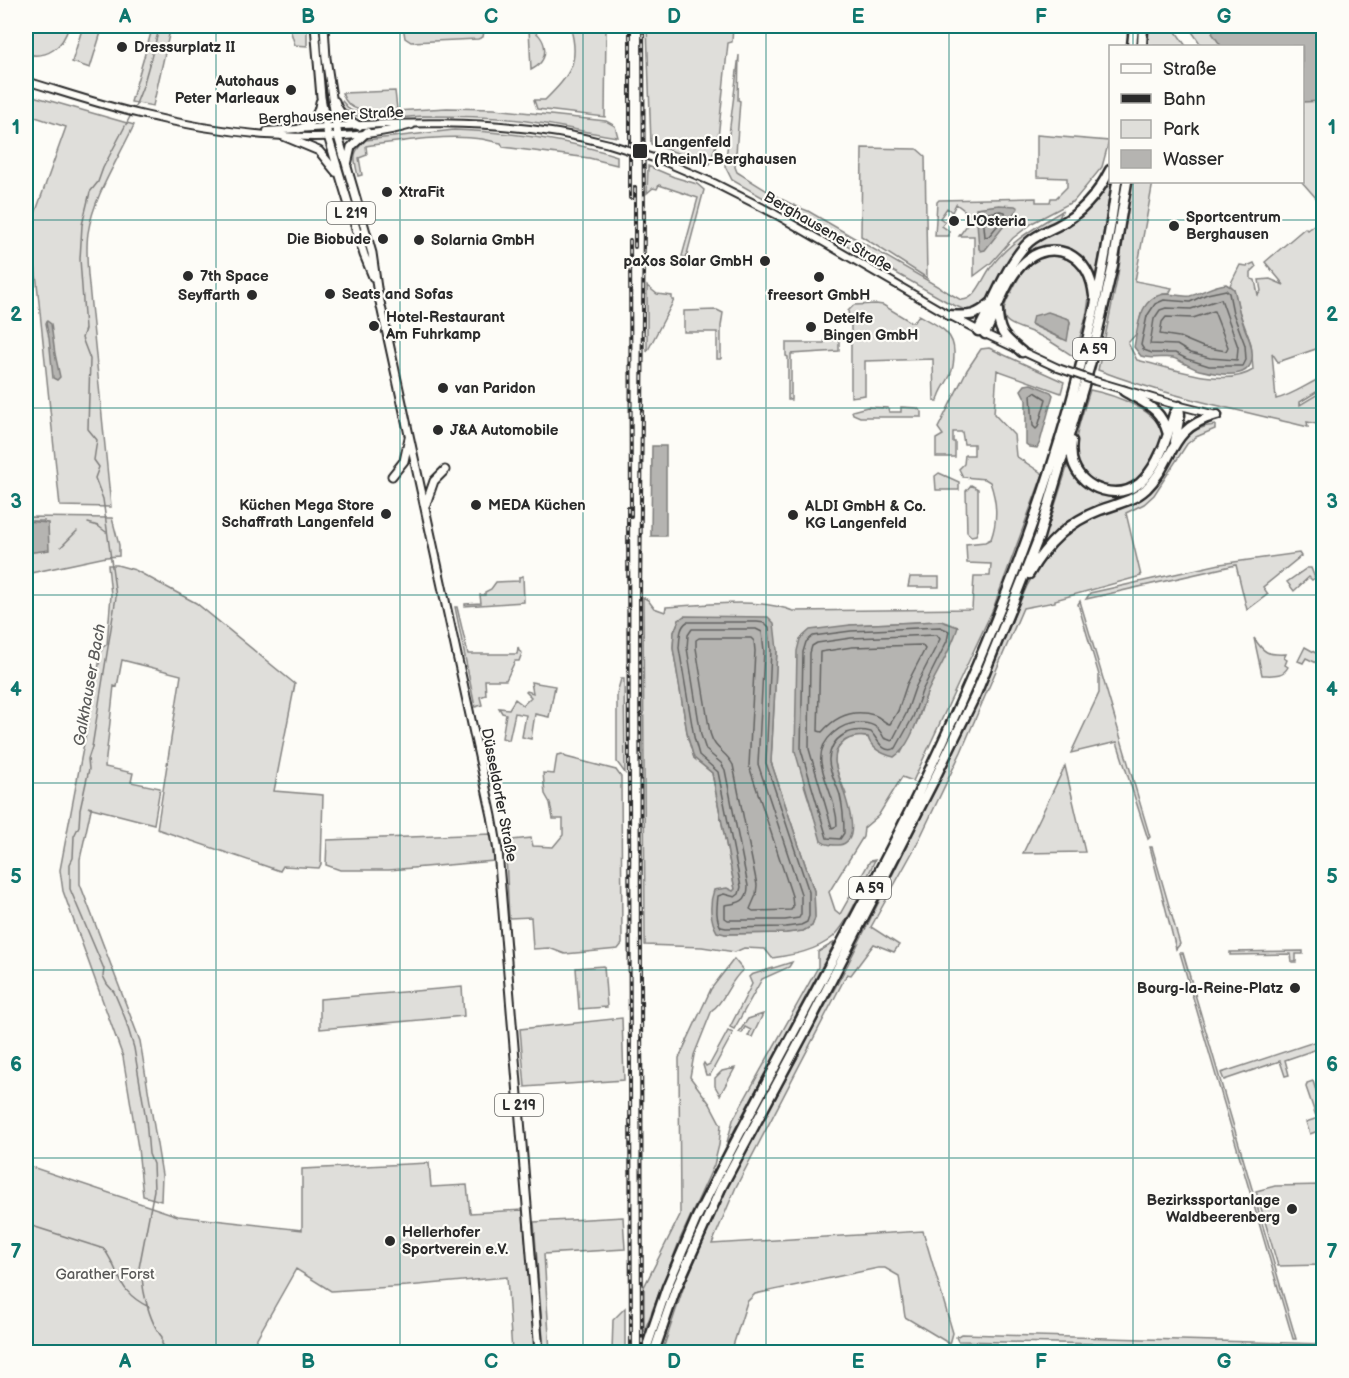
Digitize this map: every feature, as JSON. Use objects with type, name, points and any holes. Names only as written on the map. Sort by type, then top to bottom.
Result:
[{"type":"highway","points":[[1132,45],[1134,26]]},
{"type":"highway","points":[[1142,45],[1143,26]]},
{"type":"highway","points":[[982,332],[1013,262],[1024,247],[1037,236],[1058,225],[1085,206],[1098,191],[1109,172]]},
{"type":"highway","name":"A 59","points":[[645,1353],[697,1217],[898,833],[966,691],[1003,603],[1048,478],[1077,378],[1096,304],[1117,183]]},
{"type":"highway","name":"A 59","points":[[654,1353],[671,1289],[721,1188],[809,1024],[934,780],[976,694],[1013,603],[1039,537],[1072,432],[1110,276],[1127,183]]},
{"type":"highway","points":[[949,315],[979,314],[996,304],[1023,262],[1036,253],[1052,250],[1066,252],[1086,269],[1092,283],[1096,304]]},
{"type":"highway","points":[[996,304],[999,327],[1022,352]]},
{"type":"highway","points":[[1124,391],[1155,410],[1164,419],[1168,434]]},
{"type":"highway","points":[[1072,432],[1072,457],[1079,474],[1096,489],[1111,492],[1131,488],[1139,484],[1156,461],[1179,406]]},
{"type":"highway","points":[[1174,444],[1180,416],[1179,406]]},
{"type":"highway","points":[[1013,603],[1038,558],[1057,536],[1082,518],[1131,499],[1145,490],[1155,479],[1174,444],[1194,423],[1217,415]]},
{"type":"main road","name":"Düsseldorfer Straße","points":[[315,26],[321,97],[328,136],[364,255],[377,288]]},
{"type":"main road","name":"Düsseldorfer Straße","points":[[324,26],[329,84],[338,136],[372,253],[377,288],[492,816],[498,858],[539,1353]]},
{"type":"main road","name":"Berghausener Straße","points":[[26,81],[141,115],[205,127],[283,136],[338,136],[412,125]]},
{"type":"main road","name":"L 219","points":[[329,84],[340,114],[359,126]]},
{"type":"main road","name":"L 219","points":[[299,129],[308,125],[315,118],[319,111],[321,97]]},
{"type":"main road","name":"Berghausener Straße","points":[[251,132],[394,123],[412,125],[492,124],[556,133],[609,144],[663,161],[714,183],[775,214],[949,315],[1022,352],[1058,368],[1124,391],[1217,415]]},
{"type":"main road","points":[[347,168],[351,147],[367,132]]},
{"type":"main road","points":[[283,136],[312,146],[322,153],[343,186]]},
{"type":"main road","points":[[392,476],[404,461],[410,436]]},
{"type":"main road","points":[[425,507],[434,481],[445,470]]},
{"type":"green space","points":[[26,26],[69,26],[63,40],[54,50],[34,55],[26,54]]},
{"type":"green space","points":[[83,26],[103,26],[90,68],[72,62]]},
{"type":"green space","points":[[153,26],[171,26],[153,106],[131,102]]},
{"type":"green space","points":[[289,26],[307,26],[307,46],[295,45]]},
{"type":"green space","points":[[403,26],[485,26],[483,37],[478,39],[411,42],[405,38]]},
{"type":"green space","points":[[570,26],[606,26],[605,117],[537,109],[534,100],[545,100],[561,83],[571,67],[574,49]]},
{"type":"green space","points":[[647,26],[733,26],[732,42],[728,43],[718,138],[710,164],[651,144]]},
{"type":"green space","points":[[1149,26],[1172,26],[1185,45],[1148,45]]},
{"type":"green space","points":[[1188,26],[1323,26],[1323,206],[1303,183],[1304,45],[1201,45]]},
{"type":"green space","points":[[529,28],[540,37],[545,49],[542,60],[531,70]]},
{"type":"green space","points":[[739,55],[738,100],[740,101],[735,167],[737,172],[961,300],[975,293],[991,267],[1006,250],[1062,211],[1057,223],[1036,234],[993,296],[982,308],[965,310],[949,303],[732,180],[725,166]]},
{"type":"green space","points":[[395,91],[397,109],[372,111],[351,106],[342,93]]},
{"type":"green space","points":[[26,94],[134,125],[95,205],[87,244],[88,275],[111,507],[60,506],[31,225],[66,127],[26,114]]},
{"type":"green space","points":[[342,101],[350,110],[360,113],[447,108],[494,109],[606,121],[615,126],[618,137],[537,122],[498,118],[422,116],[389,119],[365,118],[346,110],[340,103]]},
{"type":"green space","points":[[454,130],[516,135],[577,145],[617,156],[617,165],[589,158],[503,147],[501,143],[482,139],[439,138],[366,146],[367,155],[359,158],[362,175],[358,176],[355,156],[366,140]]},
{"type":"green space","points":[[1037,135],[1109,141],[1102,167],[1074,201],[1034,222],[1013,238],[990,264],[974,276],[974,236],[959,236],[973,217],[956,204],[952,212],[947,208],[940,218],[945,222],[942,226],[949,231],[949,236],[935,236],[937,202],[939,200],[1036,198],[1036,202],[1050,202],[1051,198],[1056,198],[1067,187],[1067,178],[1037,177]]},
{"type":"green space","points":[[862,148],[917,149],[925,156],[927,278],[861,236]]},
{"type":"green space","points":[[648,166],[697,184],[704,190],[686,258],[682,256],[698,198],[659,185],[657,189],[653,188],[647,193]]},
{"type":"green space","points":[[1109,174],[1109,183],[1112,183],[1095,282],[1084,262],[1046,249],[1010,275],[1028,246],[1063,225]]},
{"type":"green space","points":[[1132,183],[1153,183],[1135,281],[1172,288],[1169,294],[1163,294],[1141,314],[1137,333],[1128,343],[1137,360],[1196,375],[1227,377],[1241,375],[1253,370],[1251,344],[1234,289],[1230,285],[1240,265],[1247,266],[1254,263],[1256,267],[1251,272],[1251,279],[1255,280],[1258,295],[1261,291],[1259,280],[1270,279],[1284,285],[1265,262],[1305,228],[1307,230],[1314,225],[1323,229],[1323,358],[1316,349],[1278,362],[1272,353],[1276,399],[1323,377],[1323,388],[1300,402],[1300,405],[1323,391],[1323,425],[1307,422],[1308,427],[1229,408],[1176,395],[1098,370],[1117,280]]},
{"type":"green space","points":[[1052,255],[1070,261],[1081,270],[1087,281],[1089,295],[1087,310],[1074,357],[1033,332],[1010,323],[1004,316],[1006,302],[1022,272],[1033,261]],"holes":[[[1070,322],[1069,329],[1062,339],[1034,326]]]},
{"type":"green space","points":[[647,286],[657,294],[672,296],[674,300],[647,352]]},
{"type":"green space","points":[[854,305],[883,305],[911,322],[914,322],[919,315],[948,334],[953,346],[953,368],[938,401],[934,401],[933,359],[865,361],[865,395],[851,397],[851,326],[848,311]]},
{"type":"green space","points":[[717,310],[723,313],[721,359],[717,359],[717,332],[684,332],[684,311]]},
{"type":"green space","points":[[825,340],[839,340],[839,351],[791,354],[791,400],[788,400],[786,343],[824,343]]},
{"type":"green space","points":[[989,348],[1064,382],[1061,393],[997,370],[994,414],[1014,435],[1016,456],[1043,474],[993,609],[913,781],[902,777],[878,816],[864,828],[863,837],[829,892],[835,910],[840,914],[870,861],[875,860],[851,912],[839,931],[826,942],[804,952],[780,957],[772,958],[765,949],[744,948],[735,952],[702,947],[645,945],[643,597],[654,608],[665,612],[666,607],[731,603],[764,604],[793,611],[972,609],[974,576],[990,576],[991,564],[967,563],[966,544],[991,539],[996,517],[994,497],[990,482],[985,479],[963,477],[959,469],[964,464],[965,455],[974,455],[974,444],[964,444],[962,432],[953,432],[955,457],[936,457],[936,439],[943,435],[938,428],[967,370],[981,349]],"holes":[[[679,620],[777,650],[771,762],[814,891],[815,918],[812,926],[803,931],[725,934],[730,891],[734,892],[735,889],[712,773],[694,758],[688,738],[673,648],[674,632]],[[941,621],[927,693],[918,720],[901,753],[870,738],[862,736],[847,739],[835,755],[838,774],[846,794],[815,819],[804,785],[850,625]]]},
{"type":"green space","points":[[1090,390],[1135,405],[1146,412],[1161,428],[1163,438],[1160,446],[1142,476],[1130,485],[1116,488],[1096,484],[1085,475],[1077,463],[1076,437]]},
{"type":"green space","points":[[867,407],[888,408],[889,412],[901,412],[901,407],[917,408],[922,412],[922,417],[860,417],[853,414],[852,411]]},
{"type":"green space","points":[[1174,423],[1161,460],[1144,487],[1127,498],[1096,508],[1084,515],[1036,556],[1070,458],[1100,493],[1141,484]]},
{"type":"green space","points":[[1215,425],[1215,429],[1196,437],[1187,444],[1154,495],[1144,504],[1126,513],[1141,576],[1055,600],[1055,602],[1023,608],[961,752],[917,844],[871,927],[899,945],[894,952],[874,944],[851,975],[847,974],[736,1187],[712,1244],[923,1231],[953,1333],[950,1344],[905,1317],[899,1276],[885,1268],[878,1268],[755,1294],[747,1302],[731,1352],[662,1352],[684,1286],[719,1205],[848,964],[958,743],[1034,574],[1057,543],[1077,526],[1101,514],[1131,504],[1147,494],[1156,484],[1182,442],[1201,428]]},
{"type":"green space","points":[[939,473],[959,482],[959,490],[936,490],[935,476]]},
{"type":"green space","points":[[971,485],[978,489],[978,530],[976,535],[971,536],[967,532],[966,491]]},
{"type":"green space","points":[[26,517],[112,518],[119,545],[119,556],[26,574],[26,550],[27,553],[44,521],[26,521]]},
{"type":"green space","points":[[1299,553],[1301,556],[1263,587],[1268,594],[1247,610],[1236,565],[1086,599],[1090,593],[1220,564]]},
{"type":"green space","points":[[108,565],[135,570],[196,603],[295,684],[274,791],[323,795],[319,868],[283,866],[280,871],[157,829],[181,675],[122,660],[117,687],[114,686],[105,767],[133,773],[131,782],[160,788],[154,824],[88,807],[91,809],[80,859],[80,884],[140,1041],[162,1175],[161,1201],[143,1196],[138,1148],[123,1057],[63,891],[60,870],[102,648],[107,644],[111,595]]},
{"type":"green space","points":[[1307,568],[1311,568],[1315,578],[1312,580],[1309,577],[1294,591],[1287,582]]},
{"type":"green space","points":[[523,576],[524,602],[465,606],[465,604],[481,603],[480,595],[485,595],[485,592],[491,589],[496,582],[519,581],[519,577]]},
{"type":"green space","points":[[910,577],[939,577],[939,587],[908,587]]},
{"type":"green space","points":[[1080,601],[1150,837],[1148,839],[1117,742],[1071,753],[1099,693],[1099,675],[1078,604]]},
{"type":"green space","points":[[455,607],[457,607],[468,654],[517,654],[518,647],[522,653],[519,661],[515,661],[506,680],[485,680],[486,695],[480,697],[482,705],[475,707]]},
{"type":"green space","points":[[1254,638],[1267,652],[1286,654],[1285,665],[1288,667],[1286,670],[1277,675],[1262,675]]},
{"type":"green space","points":[[1305,647],[1323,657],[1323,666],[1306,658],[1303,663],[1298,661]]},
{"type":"green space","points":[[621,679],[624,679],[625,773],[617,762],[617,693]]},
{"type":"green space","points":[[531,682],[555,686],[549,717],[535,714],[531,739],[522,737],[526,715],[515,713],[509,740],[502,738],[506,714],[502,713],[499,708],[509,709],[515,699],[523,705],[531,697],[526,692],[533,693]]},
{"type":"green space","points":[[562,754],[616,770],[621,777],[622,944],[618,949],[565,954],[549,948],[533,949],[531,917],[509,918],[506,856],[502,841],[531,838],[533,846],[553,847],[563,835],[563,819],[553,819],[550,803],[545,794],[543,773],[554,774],[557,755]]},
{"type":"green space","points":[[1065,766],[1085,852],[1023,853]]},
{"type":"green space","points":[[491,834],[494,861],[389,870],[340,870],[326,865],[327,840]]},
{"type":"green space","points":[[1150,847],[1152,847],[1180,944],[1176,949]]},
{"type":"green space","points":[[835,942],[726,1146],[733,1120],[818,967],[818,952]]},
{"type":"green space","points":[[1303,951],[1303,954],[1296,954],[1296,962],[1292,962],[1291,954],[1230,955],[1230,952]]},
{"type":"green space","points":[[1180,953],[1183,953],[1296,1339],[1293,1339]]},
{"type":"green space","points":[[734,959],[743,970],[712,1010],[694,1055],[690,1077],[710,1104],[721,1125],[719,1145],[714,1165],[681,1237],[644,1332],[644,1287],[680,1215],[679,1058],[711,989]]},
{"type":"green space","points":[[792,962],[789,967],[762,979],[734,1029],[730,1027],[752,984],[749,977]]},
{"type":"green space","points":[[604,966],[607,1007],[579,1009],[576,968]]},
{"type":"green space","points":[[462,987],[464,1016],[320,1029],[320,999]]},
{"type":"green space","points":[[763,1014],[752,1037],[748,1036],[751,1030],[745,1027],[742,1033],[739,1032],[748,1019]]},
{"type":"green space","points":[[622,1018],[624,1080],[525,1087],[520,1029]]},
{"type":"green space","points":[[728,1031],[733,1033],[710,1075],[706,1075],[704,1063],[706,1066],[710,1064]]},
{"type":"green space","points":[[1323,1039],[1323,1047],[1285,1060],[1289,1075],[1285,1076],[1280,1061],[1224,1080],[1221,1073]]},
{"type":"green space","points":[[735,1068],[720,1095],[715,1086],[715,1078],[722,1071]]},
{"type":"green space","points":[[1313,1081],[1323,1113],[1323,1129],[1310,1134],[1306,1122],[1318,1118],[1306,1087],[1307,1083]]},
{"type":"green space","name":"Garather Forst","points":[[429,1163],[431,1187],[467,1185],[470,1213],[523,1210],[535,1352],[512,1352],[507,1277],[331,1291],[296,1269],[249,1352],[26,1352],[26,1165],[178,1216],[302,1230],[302,1169]]},
{"type":"green space","name":"Bezirkssportanlage Waldbeerenberg","points":[[1323,1185],[1323,1265],[1278,1266],[1256,1191],[1275,1186]]},
{"type":"green space","points":[[623,1217],[625,1249],[544,1254],[550,1352],[544,1352],[534,1222]]},
{"type":"green space","points":[[625,1308],[625,1352],[612,1352],[613,1320]]},
{"type":"green space","points":[[961,1334],[1323,1344],[1323,1352],[1167,1352],[1167,1349],[1148,1345],[958,1341],[956,1337]]},
{"type":"water","points":[[1216,26],[1323,26],[1323,101],[1304,102],[1304,45],[1220,45],[1212,33]]},
{"type":"water","points":[[999,205],[1018,208],[985,250],[981,251],[976,208]]},
{"type":"water","points":[[1226,284],[1234,289],[1250,342],[1251,364],[1246,370],[1229,374],[1209,372],[1195,369],[1173,358],[1141,356],[1134,347],[1141,314],[1150,300],[1166,294],[1190,296]]},
{"type":"water","points":[[1048,312],[1069,319],[1067,341],[1031,324],[1033,316]]},
{"type":"water","points":[[47,321],[51,324],[60,377],[57,380],[53,378]]},
{"type":"water","points":[[1031,384],[1053,395],[1037,448],[1026,444],[1026,400],[1021,390],[1025,385]]},
{"type":"water","points":[[652,446],[666,446],[666,536],[651,536]]},
{"type":"water","points":[[26,521],[48,523],[49,550],[27,553]]},
{"type":"water","points":[[684,616],[768,617],[774,623],[777,650],[771,762],[814,891],[815,918],[812,926],[803,931],[725,934],[717,932],[713,922],[711,901],[714,890],[727,888],[733,891],[735,889],[712,773],[694,758],[688,738],[673,648],[674,632],[679,620]]},
{"type":"water","points":[[941,621],[958,627],[928,691],[911,736],[901,752],[894,757],[885,754],[874,748],[868,737],[851,738],[841,743],[838,748],[836,768],[848,807],[851,832],[848,841],[839,845],[821,841],[795,751],[797,651],[800,639],[810,630],[850,625]]},
{"type":"waterway","name":"Galkhauser Bach","points":[[134,109],[160,26]]},
{"type":"waterway","name":"Galkhauser Bach","points":[[132,113],[98,182],[90,192],[82,225],[80,259],[85,329],[82,338],[90,359],[88,429],[97,440],[94,460],[99,467],[95,478],[103,499],[116,597],[92,747],[88,759],[89,769],[79,826],[74,836],[73,858],[70,864],[70,889],[104,969],[103,976],[114,992],[125,1018],[134,1048],[146,1119],[149,1154],[153,1164],[154,1190],[139,1268],[150,1316],[162,1337],[162,1344],[169,1352]]},
{"type":"waterway","points":[[88,523],[106,532]]},
{"type":"waterway","points":[[61,547],[77,531]]},
{"type":"waterway","points":[[26,1224],[104,1249],[125,1288],[138,1301],[149,1307]]},
{"type":"railway","points":[[630,26],[630,198]]},
{"type":"railway","points":[[642,1352],[640,596],[644,222],[643,26]]},
{"type":"railway","points":[[635,187],[635,247]]},
{"type":"railway","points":[[630,240],[631,516]]},
{"type":"railway","points":[[628,508],[631,1352]]},
{"type":"place","name":"Dressurplatz II","points":[[122,47]]},
{"type":"place","name":"Autohaus Peter Marleaux","points":[[291,90]]},
{"type":"place","name":"Langenfeld (Rheinl)-Berghausen","points":[[640,151]]},
{"type":"place","name":"XtraFit","points":[[387,192]]},
{"type":"place","name":"L'Osteria","points":[[954,221]]},
{"type":"place","name":"Sportcentrum Berghausen","points":[[1174,226]]},
{"type":"place","name":"Die Biobude","points":[[383,239]]},
{"type":"place","name":"Solarnia GmbH","points":[[419,240]]},
{"type":"place","name":"paXos Solar GmbH","points":[[765,261]]},
{"type":"place","name":"7th Space","points":[[188,276]]},
{"type":"place","name":"freesort GmbH","points":[[819,277]]},
{"type":"place","name":"Seats and Sofas","points":[[330,294]]},
{"type":"place","name":"Seyffarth","points":[[252,295]]},
{"type":"place","name":"Hotel-Restaurant Am Fuhrkamp","points":[[374,326]]},
{"type":"place","name":"Detelfe Bingen GmbH","points":[[811,327]]},
{"type":"place","name":"van Paridon","points":[[443,388]]},
{"type":"place","name":"J&A Automobile","points":[[438,430]]},
{"type":"place","name":"MEDA Küchen","points":[[476,505]]},
{"type":"place","name":"Küchen Mega Store Schaffrath Langenfeld","points":[[386,514]]},
{"type":"place","name":"ALDI GmbH & Co. KG Langenfeld","points":[[793,515]]},
{"type":"place","name":"Bourg-la-Reine-Platz","points":[[1295,988]]},
{"type":"place","name":"Bezirkssportanlage Waldbeerenberg","points":[[1292,1209]]},
{"type":"place","name":"Hellerhofer Sportverein e.V.","points":[[390,1241]]}]
